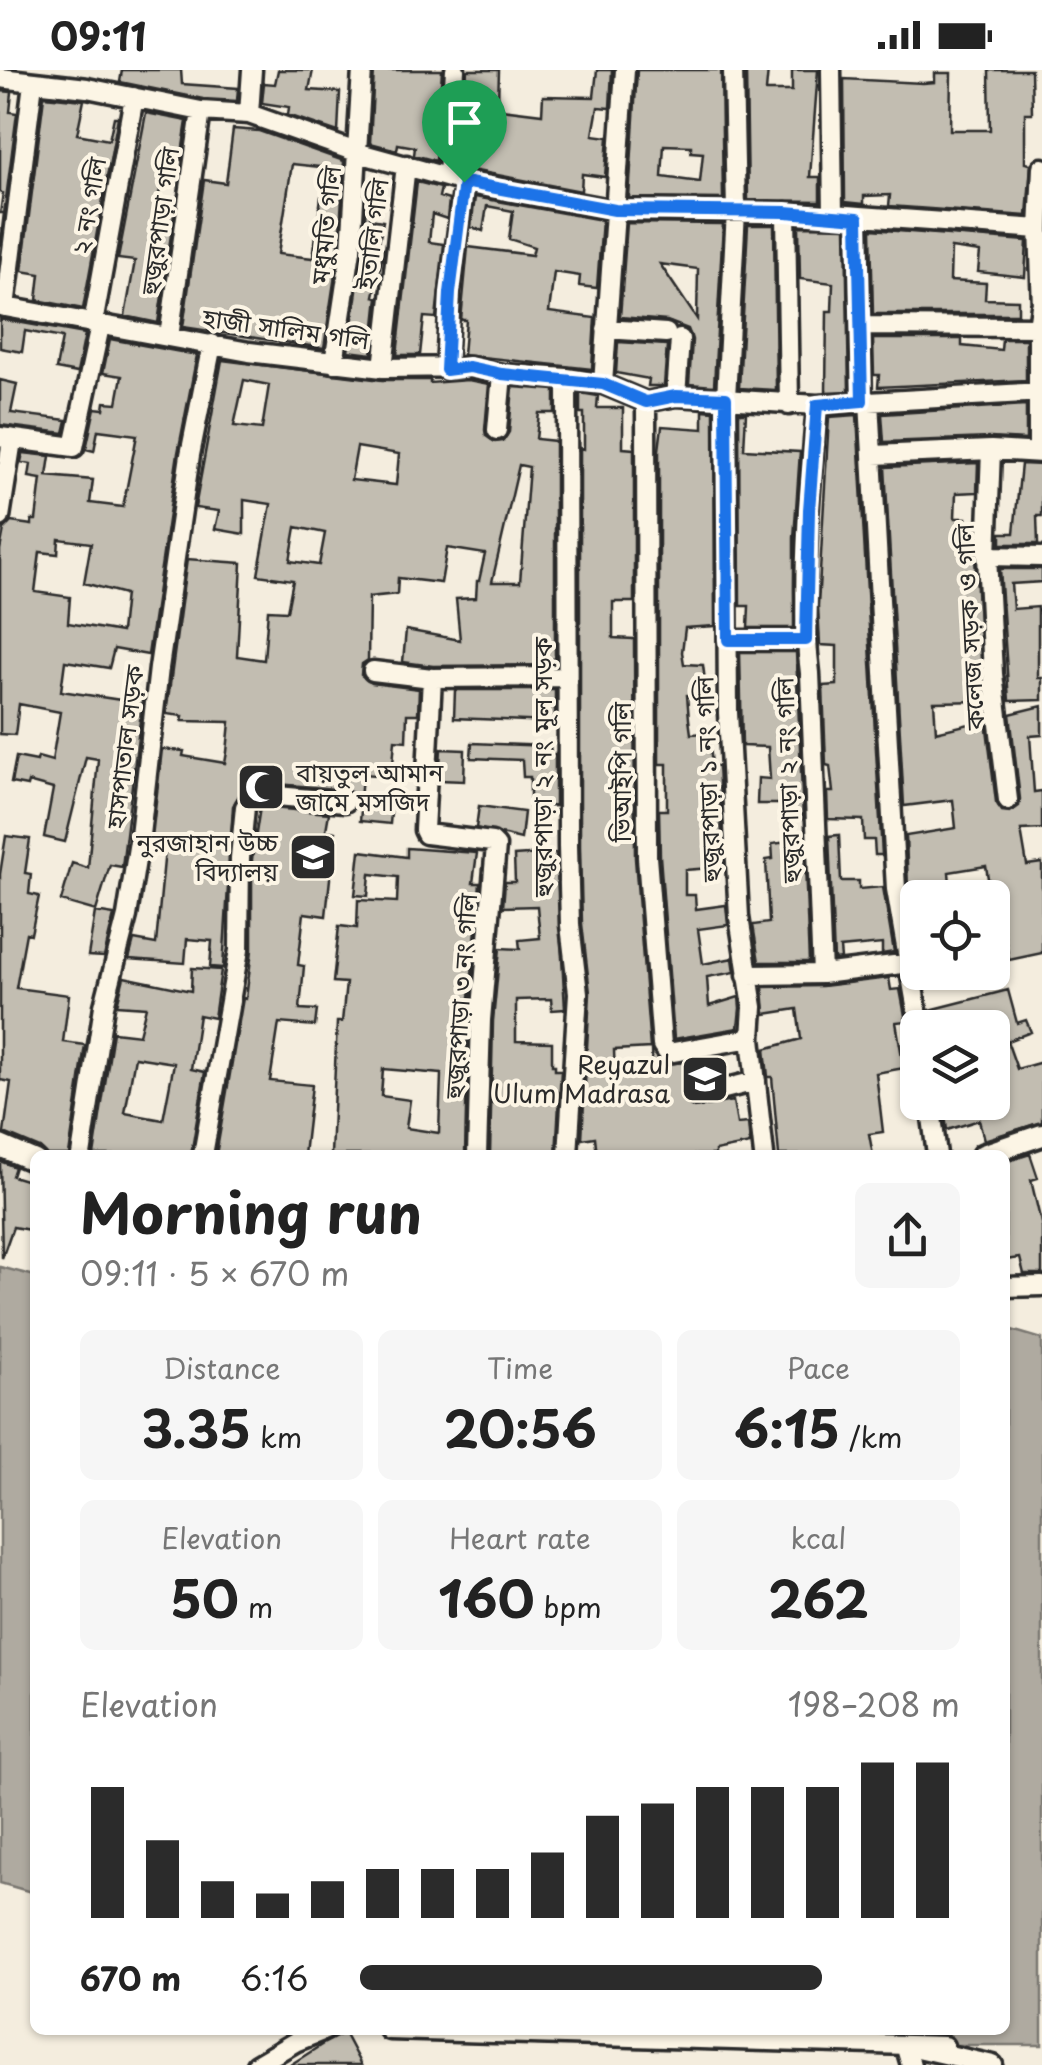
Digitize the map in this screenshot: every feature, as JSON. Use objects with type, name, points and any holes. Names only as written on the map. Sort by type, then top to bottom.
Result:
[{"type":"street","points":[[249,114],[252,70]]},
{"type":"street","name":"মধুমতি গলি","points":[[334,363],[351,250],[362,70]]},
{"type":"street","points":[[446,370],[456,179],[455,70]]},
{"type":"street","points":[[603,384],[624,70]]},
{"type":"street","name":"হুজুরপাড়া ১ নং গলি","points":[[733,70],[736,211],[726,398],[728,712],[739,917],[752,1007],[750,1038],[763,1150]]},
{"type":"street","points":[[831,70],[833,214]]},
{"type":"street","points":[[8,76],[33,83],[89,79],[134,97],[200,111],[249,114],[359,152],[456,179],[615,210],[833,214],[1038,229]]},
{"type":"street","points":[[2,307],[33,83]]},
{"type":"street","name":"২ নং গলি","points":[[6,438],[74,447],[134,97]]},
{"type":"street","name":"হুজুরপাড়া গলি","points":[[169,337],[200,111]]},
{"type":"street","name":"ইতালি গলি","points":[[383,368],[406,165]]},
{"type":"street","points":[[874,454],[990,450],[1040,453],[1038,327],[1042,306],[1038,229],[1042,168]]},
{"type":"street","points":[[786,212],[789,406]]},
{"type":"street","points":[[858,218],[865,401],[874,454],[900,911]]},
{"type":"street","name":"হাজী সালিম গলি","points":[[2,307],[334,363],[446,370],[469,367],[502,374],[567,378],[603,384],[646,402]]},
{"type":"street","points":[[861,326],[1038,327]]},
{"type":"street","points":[[606,329],[672,336],[676,396]]},
{"type":"street","name":"হাসপাতাল সড়ক","points":[[82,1150],[104,1006],[140,836],[190,454],[212,344]]},
{"type":"street","points":[[497,430],[502,374]]},
{"type":"street","name":"হুজুরপাড়া ২ নং মূল সড়ক","points":[[567,378],[570,925],[578,993],[568,1150]]},
{"type":"street","points":[[646,402],[676,396],[789,406],[1040,392]]},
{"type":"street","name":"ভিআইপি গলি","points":[[646,402],[647,857],[662,1045],[668,1053],[750,1038]]},
{"type":"street","name":"হুজুরপাড়া ২ নং গলি","points":[[817,405],[809,510],[806,640],[822,974]]},
{"type":"street","points":[[0,517],[6,438]]},
{"type":"street","name":"কলেজ সড়ক ও গলি","points":[[990,450],[987,556],[993,674],[1008,800]]},
{"type":"street","points":[[987,556],[1042,557]]},
{"type":"street","points":[[728,640],[806,640]]},
{"type":"street","points":[[372,671],[432,678],[567,677]]},
{"type":"street","name":"হুজুরপাড়া ৩ নং গলি","points":[[432,678],[424,830],[426,834],[492,842],[496,846],[481,1020],[477,1150]]},
{"type":"street","points":[[204,1150],[240,950],[240,858],[246,806],[254,794],[346,802]]},
{"type":"street","points":[[747,975],[822,974],[900,965]]},
{"type":"street","points":[[696,1096],[756,1081]]},
{"type":"street","points":[[932,1120],[936,1150]]},
{"type":"street","points":[[998,1150],[1042,1135]]},
{"type":"street","points":[[0,1146],[30,1159]]},
{"type":"street","points":[[1010,1287],[1042,1286]]},
{"type":"street","points":[[256,2065],[312,2035]]},
{"type":"street","points":[[562,2035],[944,2046]]},
{"type":"street","points":[[911,2065],[906,2046],[993,2065]]},
{"type":"shaded area","points":[[0,1267],[30,1275],[30,1892],[0,1883]]},
{"type":"shaded area","points":[[1010,1329],[1042,1339],[1042,2045],[905,2045],[724,2035],[1010,2035]]},
{"type":"building","points":[[122,70],[181,70],[182,84],[238,88],[237,101],[203,99],[120,82]]},
{"type":"building","points":[[278,70],[313,70],[309,90],[340,92],[338,132],[288,115],[289,107],[262,103],[264,83],[275,84]]},
{"type":"building","points":[[374,70],[442,70],[436,161],[414,155],[415,147],[398,144],[397,150],[370,143]]},
{"type":"building","points":[[467,70],[499,70],[498,103],[465,102]]},
{"type":"building","points":[[597,70],[612,70],[610,108],[598,107],[593,135],[608,137],[605,177],[582,174],[581,191],[461,168],[463,135],[497,137],[501,109],[542,114],[543,96],[594,97]]},
{"type":"building","points":[[637,70],[721,70],[723,199],[629,198]],"holes":[[[664,145],[691,146],[691,152],[703,153],[700,182],[662,177]]]},
{"type":"building","points":[[746,70],[768,70],[766,91],[792,91],[792,70],[818,70],[810,177],[820,177],[820,201],[748,200]]},
{"type":"building","points":[[989,70],[1031,70],[1032,113],[1025,113],[1025,163],[1031,164],[1027,216],[889,206],[890,195],[864,196],[864,204],[845,202],[844,79],[923,83],[935,82],[935,73],[951,73],[950,130],[990,130]]},
{"type":"building","points":[[0,91],[12,92],[10,112],[17,113],[0,246],[4,213],[0,213]]},
{"type":"building","points":[[44,96],[84,100],[77,134],[109,140],[114,117],[118,117],[83,309],[37,300],[40,274],[22,271]]},
{"type":"building","points":[[146,113],[187,121],[181,160],[168,158],[158,198],[176,201],[158,323],[125,316],[135,261],[118,259]]},
{"type":"building","points":[[233,129],[259,131],[344,161],[339,249],[324,348],[183,327],[204,180],[226,183]],"holes":[[[292,164],[339,169],[335,199],[321,197],[313,258],[278,254]]]},
{"type":"building","points":[[417,182],[441,188],[439,197],[449,200],[447,219],[432,214],[429,242],[444,244],[436,318],[424,317],[420,355],[397,355]]},
{"type":"building","points":[[475,197],[602,220],[597,288],[579,286],[580,276],[554,272],[549,312],[595,318],[592,369],[463,355],[466,320],[461,320],[468,247],[532,255],[534,247],[509,239],[513,211],[487,206],[483,231],[471,227]]},
{"type":"building","points":[[366,202],[371,202],[370,219],[383,221],[378,247],[384,248],[374,296],[378,297],[372,354],[348,351]]},
{"type":"building","points":[[627,223],[723,224],[714,386],[689,384],[692,340],[688,329],[667,321],[620,317]],"holes":[[[660,264],[698,269],[697,319]]]},
{"type":"building","points":[[748,225],[774,225],[776,390],[739,388]]},
{"type":"building","points":[[799,226],[846,227],[849,391],[826,392],[827,311],[832,311],[833,283],[800,279]]},
{"type":"building","points":[[871,229],[1027,241],[1025,277],[978,272],[980,252],[951,248],[950,281],[986,283],[985,299],[1018,300],[1018,314],[873,314]]},
{"type":"building","points":[[0,319],[85,334],[77,373],[56,369],[62,338],[25,331],[22,352],[0,348]]},
{"type":"building","points":[[110,339],[197,355],[148,655],[114,649],[109,668],[65,661],[61,691],[121,700],[123,694],[143,696],[122,867],[110,865],[96,911],[61,901],[72,863],[88,868],[98,759],[86,757],[65,842],[44,837],[53,789],[28,782],[27,786],[11,783],[16,757],[52,761],[60,712],[19,704],[15,735],[0,734],[0,550],[4,529],[11,522],[32,525],[32,520],[36,520],[41,479],[29,477],[31,464],[21,462],[23,453],[50,456],[47,476],[93,480],[90,503],[123,507],[137,435],[98,430],[94,451],[86,449],[95,408],[104,409],[105,402],[117,403],[122,376],[103,373]],"holes":[[[59,539],[91,543],[84,583],[125,594],[121,632],[68,623],[70,597],[35,592],[40,552],[58,554]]]},
{"type":"building","points":[[873,339],[962,339],[962,346],[1001,350],[1002,339],[1026,339],[1026,380],[878,387]]},
{"type":"building","points":[[618,342],[667,345],[664,386],[648,386],[649,379],[616,373]]},
{"type":"building","points":[[222,360],[382,380],[468,380],[489,384],[485,430],[486,436],[495,442],[503,441],[509,432],[513,387],[555,390],[555,413],[539,413],[536,439],[555,441],[555,659],[550,659],[549,665],[433,666],[403,662],[406,630],[460,640],[456,599],[476,598],[485,554],[447,548],[441,583],[398,578],[397,594],[369,597],[368,660],[362,664],[361,675],[372,683],[419,689],[418,714],[407,714],[406,741],[395,740],[392,776],[362,774],[360,802],[346,790],[255,782],[244,787],[233,806],[223,968],[210,967],[212,941],[187,939],[185,963],[129,959],[134,940],[156,944],[166,839],[152,837],[162,749],[225,763],[227,752],[230,722],[182,721],[183,716],[166,714],[187,559],[242,563],[237,656],[264,660],[268,610],[287,611],[293,580],[258,575],[271,504],[244,500],[244,534],[215,529],[219,511],[195,508]],"holes":[[[244,380],[269,385],[262,429],[234,426]],[[357,447],[399,454],[396,485],[351,480]],[[519,465],[529,467],[520,582],[492,582]],[[296,527],[325,533],[319,565],[290,561]]]},
{"type":"building","points":[[0,380],[17,384],[11,413],[67,420],[64,433],[0,425]]},
{"type":"building","points":[[580,393],[598,396],[597,408],[623,408],[623,448],[634,449],[634,602],[613,602],[613,638],[634,639],[635,858],[650,1048],[614,1050],[615,1076],[652,1076],[651,1049],[663,1064],[687,1062],[688,1071],[713,1064],[717,1078],[688,1086],[684,1100],[694,1108],[733,1101],[737,1124],[748,1123],[750,1144],[720,1150],[596,1150],[595,1137],[582,1139],[590,993],[582,924],[580,846],[580,448],[584,449],[584,413],[580,413]]},
{"type":"building","points":[[1026,405],[1026,440],[884,442],[882,414]]},
{"type":"building","points":[[703,410],[714,411],[715,626],[685,628],[682,652],[684,664],[703,665],[705,681],[696,682],[702,692],[687,695],[689,719],[691,734],[709,733],[712,766],[718,766],[724,867],[685,870],[685,895],[695,895],[696,909],[726,905],[728,925],[698,929],[703,964],[733,958],[735,972],[707,977],[709,1006],[739,997],[740,1008],[738,1028],[674,1039],[660,856],[659,810],[667,810],[667,764],[659,764],[659,450],[662,426],[703,429]]},
{"type":"building","points":[[739,413],[746,413],[744,449],[800,452],[794,538],[794,628],[748,628],[749,606],[740,606]]},
{"type":"building","points":[[857,415],[882,855],[875,855],[874,840],[864,840],[863,820],[828,819],[827,792],[833,792],[830,766],[826,765],[823,686],[837,685],[837,646],[820,645],[818,606],[829,417]]},
{"type":"building","points":[[978,463],[977,492],[956,493],[955,518],[966,518],[966,558],[975,558],[984,701],[934,702],[936,732],[986,720],[996,802],[1002,811],[1010,812],[1019,806],[1020,799],[1010,714],[1042,706],[1042,735],[1030,736],[1034,792],[1042,791],[1042,829],[1021,830],[1027,865],[1042,863],[1042,953],[1010,960],[1010,880],[988,880],[986,866],[949,872],[950,880],[908,880],[906,836],[956,828],[953,800],[904,806],[885,467]]},
{"type":"building","points":[[1021,464],[1042,465],[1038,544],[1001,544],[1001,533],[1014,533]]},
{"type":"building","points":[[1000,569],[1042,569],[1042,582],[1011,584],[1013,609],[1038,607],[1038,678],[1042,678],[1042,700],[1009,701]]},
{"type":"building","points":[[740,652],[796,652],[803,819],[787,819],[787,804],[757,804],[758,778],[770,779],[768,747],[742,746]]},
{"type":"building","points":[[455,690],[555,690],[555,718],[548,722],[454,718]]},
{"type":"building","points":[[472,743],[550,746],[551,754],[555,754],[555,806],[530,807],[530,777],[523,777],[522,760],[471,758]]},
{"type":"building","points":[[441,749],[465,750],[464,781],[439,780]]},
{"type":"building","points":[[362,800],[392,802],[390,824],[360,821]]},
{"type":"building","points":[[479,806],[524,812],[521,839],[476,828]]},
{"type":"building","points":[[260,807],[329,813],[326,830],[335,832],[326,916],[304,913],[298,965],[304,966],[300,1009],[317,1010],[315,1026],[279,1023],[270,1081],[312,1085],[305,1150],[217,1150],[252,950],[252,859]]},
{"type":"building","points":[[839,835],[841,881],[859,881],[859,889],[883,887],[894,952],[882,954],[882,944],[840,948],[841,959],[834,960],[829,836]]},
{"type":"building","points":[[6,836],[30,839],[25,873],[31,874],[29,894],[39,896],[31,934],[26,933],[16,988],[69,995],[63,1042],[85,1045],[70,1150],[42,1150],[4,1133],[11,1082],[0,1080],[0,874]]},
{"type":"building","points":[[804,840],[809,962],[759,962],[753,925],[769,923],[766,860],[773,859],[772,844]]},
{"type":"building","points":[[407,848],[477,853],[473,883],[480,883],[468,1020],[465,1150],[331,1150],[337,1022],[342,1022],[346,983],[333,982],[339,926],[357,928],[358,900],[397,902],[398,877],[370,874],[368,896],[355,895],[360,851],[407,857]],"holes":[[[383,1069],[441,1074],[439,1133],[406,1128],[410,1100],[381,1096]]]},
{"type":"building","points":[[556,853],[565,1009],[552,1010],[551,999],[516,1000],[516,1041],[552,1042],[552,1065],[561,1070],[556,1150],[490,1150],[493,1021],[500,948],[520,949],[519,940],[540,938],[537,906],[503,907],[505,882],[515,882],[514,856]]},
{"type":"building","points":[[95,912],[114,915],[104,957],[88,956]]},
{"type":"building","points":[[192,968],[221,970],[214,1018],[199,1015],[191,1069],[205,1072],[192,1150],[95,1150],[113,1032],[139,1035],[146,1007],[117,1005],[124,977],[191,991]],"holes":[[[135,1057],[174,1063],[163,1120],[125,1113]]]},
{"type":"building","points":[[889,978],[891,990],[900,989],[904,1010],[900,1010],[900,1022],[896,1022],[900,1069],[876,1073],[883,1132],[869,1134],[872,1150],[779,1150],[772,1077],[768,1077],[765,1049],[801,1039],[797,1009],[765,1014],[763,987],[822,986]]},
{"type":"building","points":[[1008,990],[1017,1023],[1026,1020],[1031,1032],[1010,1040],[1010,1010],[930,1010]]},
{"type":"building","points":[[1010,1049],[1017,1069],[1042,1062],[1042,1122],[984,1140],[979,1120],[1010,1120]]},
{"type":"building","points":[[946,1120],[979,1120],[947,1130]]},
{"type":"building","points":[[1030,1154],[1038,1178],[1031,1180],[1042,1227],[1042,1274],[1024,1274],[1020,1258],[1010,1259],[1010,1160]]},
{"type":"building","points":[[0,1161],[15,1167],[12,1176],[30,1181],[30,1230],[13,1227],[2,1258]]},
{"type":"building","points":[[345,2035],[361,2065],[290,2065]]},
{"type":"place","name":"বায়তুল আমান জামে মসজিদ","points":[[261,787]]},
{"type":"place","name":"নুরজাহান উচ্চ বিদ্যালয়","points":[[313,857]]},
{"type":"place","name":"Reyazul Ulum Madrasa","points":[[705,1079]]},
{"type":"route","points":[[464,182],[615,210],[786,212],[858,218],[862,401],[817,405],[809,510],[806,640],[728,640],[726,398],[676,396],[646,402],[603,384],[567,378],[502,374],[469,367],[446,370],[450,293],[464,182]]}]
